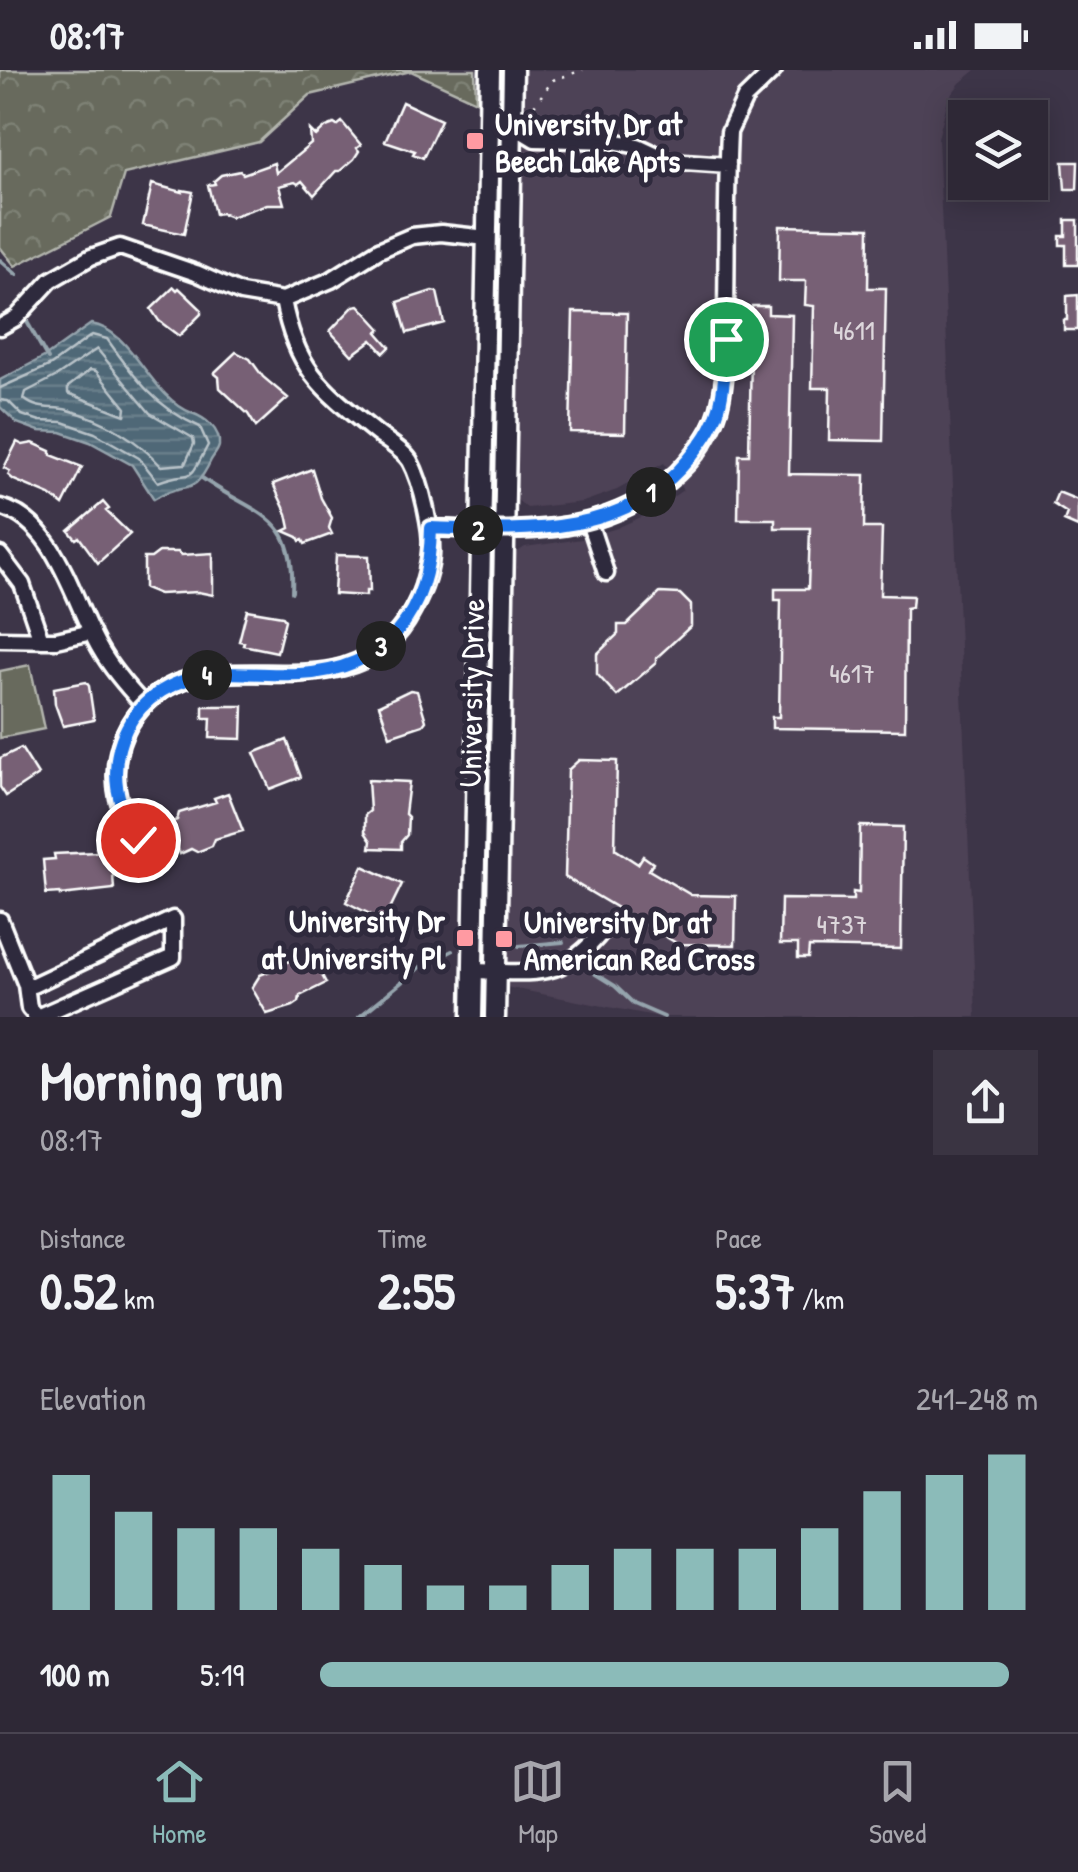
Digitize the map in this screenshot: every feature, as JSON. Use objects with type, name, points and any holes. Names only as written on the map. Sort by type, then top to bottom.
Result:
[{"type":"main road","name":"University Drive","points":[[472,1017],[490,70]]},
{"type":"main road","name":"University Drive","points":[[495,1017],[512,152],[517,121],[514,70]]},
{"type":"street","points":[[431,528],[505,530],[589,522],[639,500],[673,477],[708,434],[718,412],[726,339],[729,132],[745,98],[774,70]]},
{"type":"street","points":[[517,121],[535,139]]},
{"type":"street","points":[[512,152],[535,139],[613,141],[638,146],[670,162],[728,165]]},
{"type":"street","points":[[0,327],[16,318],[52,280],[90,256],[120,247],[241,293],[282,300],[331,280],[379,250],[412,236],[441,233],[487,238]]},
{"type":"street","points":[[151,856],[124,818],[118,790],[117,749],[123,732],[143,704],[169,687],[206,675],[304,674],[348,666],[366,658],[397,634],[414,608],[428,574],[431,528],[409,460],[317,382],[295,350],[282,300]]},
{"type":"street","points":[[0,508],[15,511],[35,529],[58,561],[81,602],[92,632],[124,684],[143,704]]},
{"type":"street","points":[[589,522],[606,573]]},
{"type":"street","points":[[0,555],[22,584],[42,640]]},
{"type":"street","points":[[0,639],[42,640],[92,632]]},
{"type":"street","points":[[0,920],[26,985],[29,1008],[37,1017],[173,957],[173,919],[34,986],[26,985]]},
{"type":"street","points":[[472,970],[549,971],[566,966],[604,929]]},
{"type":"path","points":[[517,121],[554,80],[584,70]]},
{"type":"shaded area","points":[[524,70],[976,70],[948,99],[938,138],[976,1017],[660,1017],[506,987],[516,553],[525,547],[582,539],[617,528],[650,513],[683,490],[664,463],[617,490],[583,502],[527,508],[516,499]]},
{"type":"green space","points":[[0,70],[475,70],[476,101],[411,71],[310,95],[259,142],[124,174],[111,217],[15,266],[0,247]]},
{"type":"green space","points":[[30,665],[44,729],[0,738],[0,671]]},
{"type":"water","points":[[91,324],[118,338],[164,393],[215,429],[218,448],[193,485],[154,499],[132,465],[90,442],[17,423],[0,407],[0,380],[46,356]]},
{"type":"building","points":[[402,102],[441,120],[423,158],[413,154],[415,151],[385,141]]},
{"type":"building","points":[[342,122],[361,145],[359,151],[314,195],[302,181],[295,182],[279,186],[284,204],[267,204],[231,217],[215,214],[208,185],[215,184],[221,175],[240,171],[243,174],[274,163],[276,173],[311,144],[310,130],[316,136],[326,127]]},
{"type":"building","points":[[1063,162],[1078,162],[1077,189],[1065,189]]},
{"type":"building","points":[[152,184],[193,192],[184,234],[143,225]]},
{"type":"building","points":[[1066,220],[1078,220],[1078,265],[1066,265],[1066,245],[1060,245],[1060,236],[1066,236]]},
{"type":"building","points":[[780,226],[869,228],[868,288],[886,288],[883,441],[829,440],[830,388],[812,388],[814,306],[805,305],[806,281],[779,281]]},
{"type":"building","points":[[174,287],[201,309],[201,314],[179,336],[159,321],[151,309]]},
{"type":"building","points":[[437,292],[444,323],[407,333],[398,302]]},
{"type":"building","points":[[1078,295],[1078,330],[1064,330],[1067,296]]},
{"type":"building","points":[[359,305],[381,329],[377,332],[390,347],[384,353],[372,340],[352,355],[330,331]]},
{"type":"building","points":[[752,306],[768,306],[768,314],[792,315],[789,474],[865,475],[864,528],[882,528],[880,595],[913,596],[912,607],[906,608],[905,730],[772,728],[772,717],[779,717],[781,600],[775,600],[775,589],[808,589],[810,528],[775,528],[775,519],[738,519],[739,455],[749,455]]},
{"type":"building","points":[[573,312],[627,313],[625,433],[570,432]]},
{"type":"building","points":[[236,352],[250,359],[263,377],[288,398],[256,427],[220,388],[219,377],[214,373]]},
{"type":"building","points":[[17,442],[33,443],[82,467],[63,505],[8,475],[10,471],[4,468]]},
{"type":"building","points":[[312,469],[332,518],[332,534],[305,544],[284,531],[290,528],[287,514],[273,484]]},
{"type":"building","points":[[1058,492],[1078,500],[1078,527],[1064,521],[1067,513],[1053,504]]},
{"type":"building","points":[[103,502],[109,509],[106,511],[130,534],[98,563],[79,537],[76,539],[69,531]]},
{"type":"building","points":[[159,552],[213,553],[213,595],[159,594],[144,588],[144,558]]},
{"type":"building","points":[[336,555],[369,556],[370,591],[366,591],[366,596],[334,594]]},
{"type":"building","points":[[660,593],[680,594],[691,605],[691,626],[617,696],[597,674],[597,654],[618,634],[618,625],[627,625]]},
{"type":"building","points":[[247,610],[282,616],[285,620],[277,652],[239,641]]},
{"type":"building","points":[[86,682],[94,720],[63,726],[54,688]]},
{"type":"building","points":[[410,690],[417,691],[426,721],[390,736],[379,705]]},
{"type":"building","points":[[203,706],[243,706],[242,739],[210,738],[211,718],[203,718]]},
{"type":"building","points":[[287,740],[301,777],[270,789],[254,753]]},
{"type":"building","points":[[21,748],[38,775],[6,796],[0,787],[0,758]]},
{"type":"building","points":[[579,760],[617,761],[615,849],[638,864],[643,856],[653,863],[649,870],[691,895],[736,896],[735,945],[678,944],[565,877],[568,770]]},
{"type":"building","points":[[368,780],[409,782],[407,835],[401,849],[370,848],[371,841],[365,832],[365,815],[370,811]]},
{"type":"building","points":[[228,793],[243,831],[215,839],[212,846],[197,852],[191,849],[180,854],[167,824],[177,820],[179,813],[216,802],[214,798]]},
{"type":"building","points":[[860,826],[903,827],[901,949],[809,947],[808,958],[798,958],[798,944],[780,944],[781,899],[853,900],[853,892],[859,893]]},
{"type":"building","points":[[111,847],[114,889],[46,894],[43,860],[55,859],[54,854],[97,852],[96,848]]},
{"type":"building","points":[[363,866],[402,884],[384,921],[346,902]]},
{"type":"building","points":[[308,949],[326,983],[300,996],[293,1006],[267,1014],[252,988],[260,975]]},
{"type":"waterway","points":[[0,260],[17,275]]},
{"type":"waterway","points":[[26,320],[48,359]]},
{"type":"waterway","points":[[202,478],[256,510],[280,531],[292,566],[292,592]]},
{"type":"waterway","points":[[519,946],[563,942]]},
{"type":"waterway","points":[[359,1017],[419,968],[452,951]]},
{"type":"waterway","points":[[594,973],[634,1004],[664,1017]]},
{"type":"place","name":"University Dr at Beech Lake Apts","points":[[475,141]]},
{"type":"place","name":"University Dr at University Pl","points":[[465,938]]},
{"type":"place","name":"University Dr at American Red Cross","points":[[504,939]]},
{"type":"route","points":[[138,840],[120,806],[117,749],[123,732],[143,704],[185,680],[206,675],[304,674],[348,666],[366,658],[397,634],[414,608],[428,574],[431,528],[554,528],[589,522],[639,500],[673,477],[708,434],[722,394],[726,339]]}]
